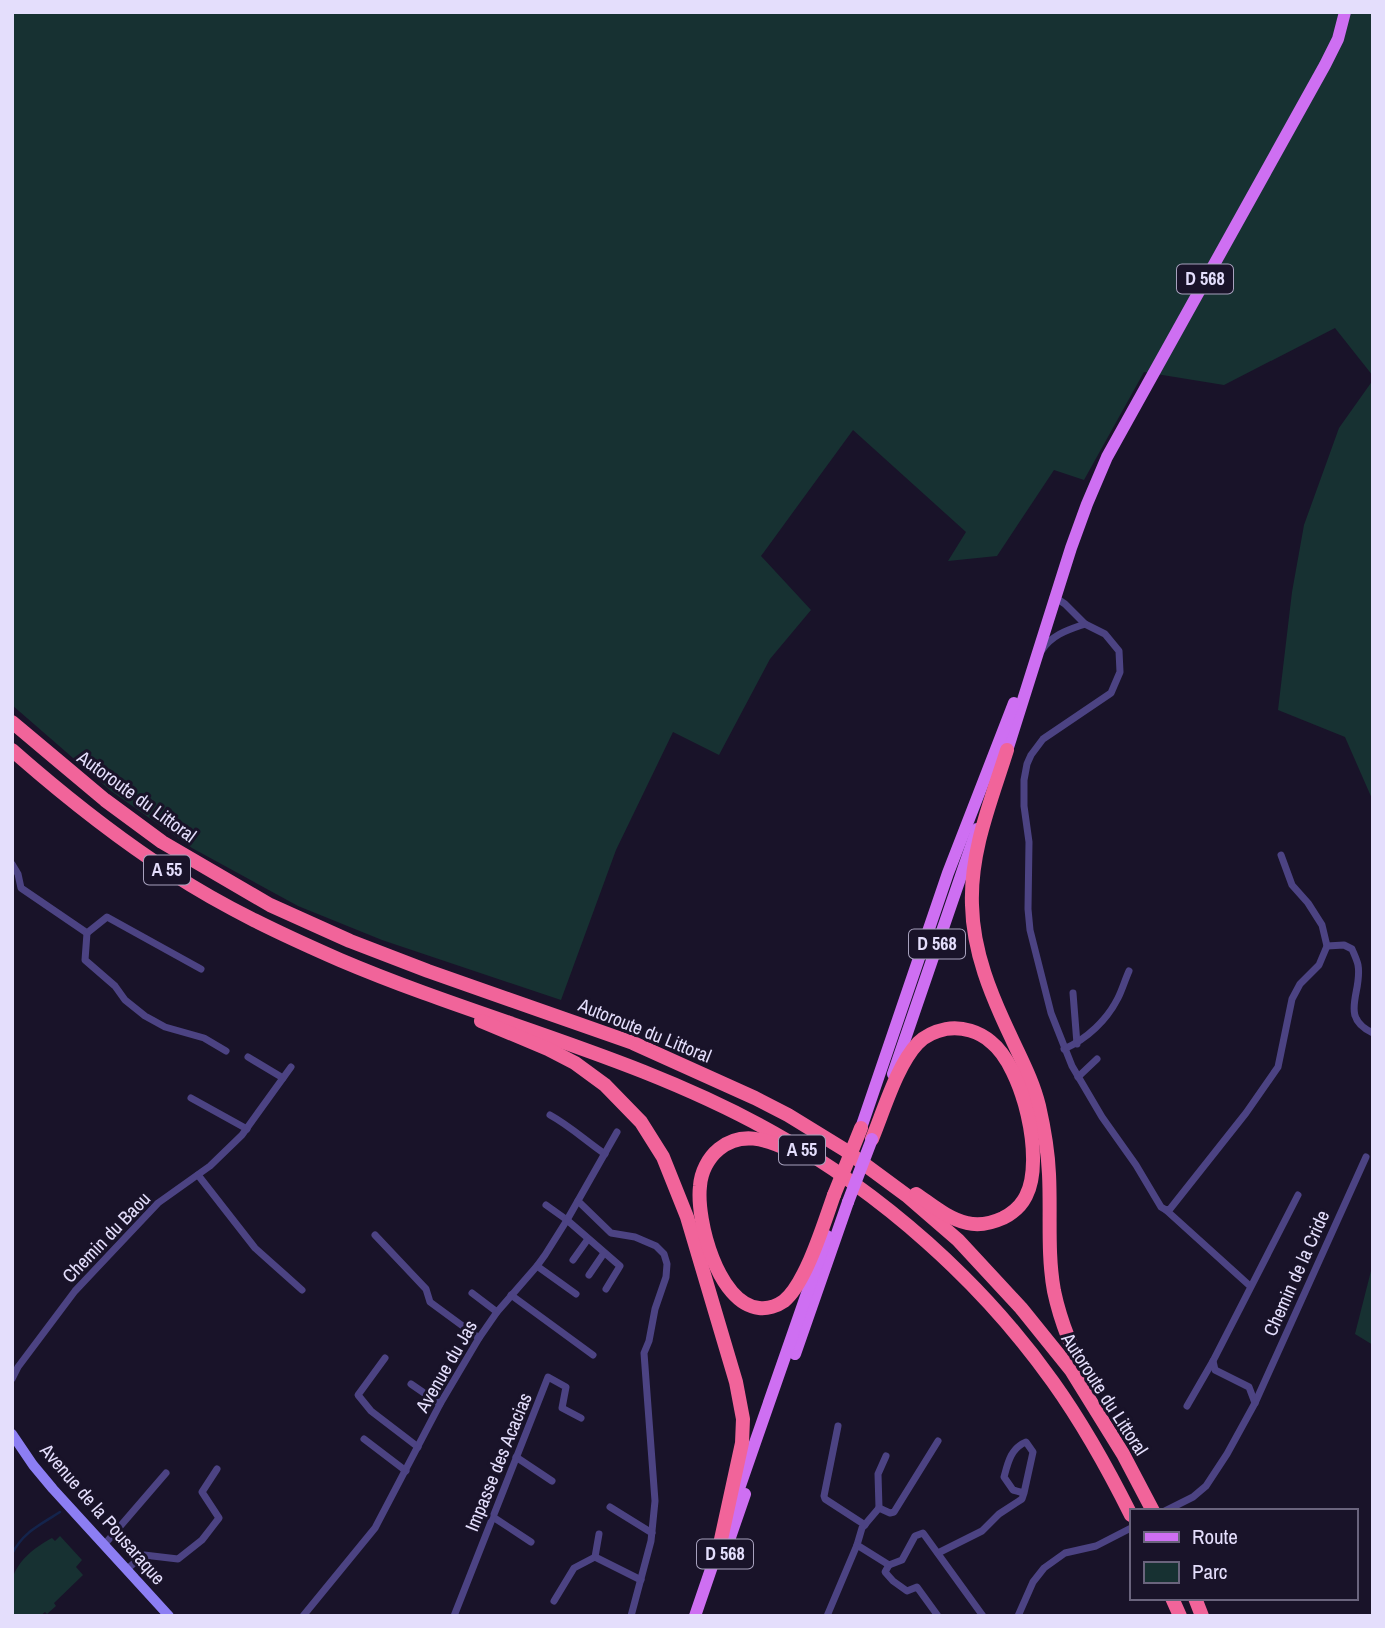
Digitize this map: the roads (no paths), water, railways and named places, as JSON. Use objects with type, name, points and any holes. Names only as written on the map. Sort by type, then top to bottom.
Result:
[{"type":"highway","name":"Autoroute du Littoral","points":[[12,722],[105,800],[162,842],[271,905],[428,971],[633,1043],[718,1080],[788,1115],[845,1150],[905,1195],[958,1240],[1021,1308],[1071,1370],[1123,1454],[1152,1509]]},
{"type":"highway","points":[[1007,750],[978,842],[972,908],[976,940],[983,972],[1032,1082],[1039,1105],[1048,1163],[1054,1290],[1062,1322],[1082,1367],[1161,1509]]},
{"type":"highway","name":"Autoroute du Littoral","points":[[12,751],[116,835],[173,874],[244,915],[342,961],[398,983],[661,1078],[776,1133],[826,1165],[921,1238],[962,1276],[1008,1325],[1054,1382],[1103,1461],[1130,1513]]},
{"type":"highway","points":[[342,961],[575,1063],[605,1085],[641,1122],[663,1157],[687,1217],[739,1395],[743,1419],[742,1443],[720,1544]]},
{"type":"highway","points":[[633,1043],[705,1070],[792,1111],[844,1143],[914,1193],[965,1223],[980,1224],[1006,1217],[1020,1205],[1031,1183],[1034,1164],[1032,1143],[1027,1109],[1016,1079],[992,1042],[975,1032],[961,1028],[940,1030],[919,1041],[899,1074],[872,1139]]},
{"type":"highway","points":[[862,1124],[841,1198],[806,1269],[788,1297],[782,1303],[755,1308],[744,1304],[733,1294],[716,1267],[705,1232],[700,1186],[704,1169],[713,1154],[725,1144],[741,1138],[759,1138],[803,1157],[861,1195],[995,1311]]},
{"type":"highway","points":[[1173,1600],[1180,1616]]},
{"type":"highway","points":[[1197,1600],[1204,1616]]},
{"type":"main road","name":"D 568","points":[[862,1124],[948,873],[1107,457],[1325,65],[1338,39],[1345,12]]},
{"type":"main road","name":"D 568","points":[[695,1616],[841,1198],[872,1139],[972,841],[1007,750],[1038,656],[1050,608]]},
{"type":"main road","name":"D 568","points":[[703,1616],[841,1198]]},
{"type":"street","points":[[1064,631],[1055,629],[1050,608],[1065,604],[1085,624],[1105,634],[1119,651],[1120,672],[1111,693],[1043,739],[1027,764],[1024,806],[1029,842],[1030,930],[1051,1013],[1078,1077],[1161,1207],[1250,1286]]},
{"type":"street","points":[[1038,656],[1048,641],[1064,631],[1085,624]]},
{"type":"street","points":[[1166,1210],[1170,1209],[1246,1113],[1278,1067],[1292,999],[1300,984],[1319,965],[1327,946],[1322,925],[1292,885],[1281,855]]},
{"type":"street","points":[[12,864],[18,874],[21,888],[87,933]]},
{"type":"street","points":[[201,969],[107,917],[87,933],[85,960],[115,986],[125,1000],[165,1027],[204,1038],[226,1051]]},
{"type":"street","points":[[1327,946],[1344,945],[1352,949],[1358,967],[1354,1015],[1363,1028],[1373,1033]]},
{"type":"street","points":[[1065,1049],[1077,1044],[1093,1031],[1118,1000],[1129,971]]},
{"type":"street","points":[[1073,993],[1077,1044]]},
{"type":"street","points":[[248,1057],[283,1078]]},
{"type":"street","points":[[1078,1077],[1097,1059]]},
{"type":"street","name":"Chemin du Baou","points":[[12,1379],[75,1291],[158,1203],[210,1166],[247,1129],[291,1067]]},
{"type":"street","points":[[191,1098],[247,1129]]},
{"type":"street","points":[[551,1115],[605,1154]]},
{"type":"street","name":"Avenue du Jas","points":[[303,1616],[375,1528],[440,1404],[479,1338],[497,1312],[537,1266],[567,1220],[617,1132]]},
{"type":"street","name":"Chemin de la Cride","points":[[1166,1509],[1194,1497],[1206,1486],[1227,1454],[1255,1403],[1366,1157]]},
{"type":"street","points":[[198,1175],[255,1248],[302,1290]]},
{"type":"street","name":"Chemin de la Cride","points":[[1187,1406],[1298,1195]]},
{"type":"street","points":[[578,1201],[611,1233],[635,1237],[656,1246],[664,1254],[667,1265],[644,1353],[655,1502],[652,1533],[631,1616]]},
{"type":"street","points":[[546,1205],[620,1266],[606,1289]]},
{"type":"street","points":[[375,1235],[426,1289],[430,1302],[479,1338]]},
{"type":"street","points":[[573,1260],[587,1239]]},
{"type":"street","points":[[589,1275],[604,1253]]},
{"type":"street","points":[[537,1266],[576,1294]]},
{"type":"street","points":[[472,1293],[497,1312]]},
{"type":"street","points":[[512,1295],[593,1355]]},
{"type":"street","points":[[385,1358],[358,1395],[371,1411],[418,1447]]},
{"type":"street","points":[[1213,1361],[1215,1370],[1249,1387],[1255,1403]]},
{"type":"street","name":"Impasse des Acacias","points":[[453,1616],[548,1377],[566,1387],[562,1408],[580,1418]]},
{"type":"street","points":[[411,1384],[440,1404]]},
{"type":"street","points":[[838,1426],[824,1496],[865,1525]]},
{"type":"street","name":"Avenue de la Pousaraque","points":[[12,1434],[53,1489],[169,1616]]},
{"type":"street","points":[[364,1439],[406,1471]]},
{"type":"street","points":[[878,1508],[894,1512],[938,1441]]},
{"type":"street","points":[[938,1553],[982,1531],[999,1514],[1022,1499],[1024,1493],[1033,1452],[1026,1442],[1017,1445],[1008,1461],[1004,1477],[1013,1489],[1024,1493]]},
{"type":"street","points":[[827,1616],[862,1528],[878,1508],[878,1474],[886,1456]]},
{"type":"street","points":[[516,1457],[552,1481]]},
{"type":"street","points":[[127,1569],[145,1555],[178,1559],[202,1539],[219,1518],[202,1492],[217,1469]]},
{"type":"street","points":[[104,1545],[166,1473]]},
{"type":"street","points":[[610,1507],[652,1533]]},
{"type":"street","points":[[493,1517],[531,1542]]},
{"type":"street","points":[[1018,1616],[1033,1582],[1044,1568],[1065,1553],[1096,1546],[1130,1528]]},
{"type":"street","points":[[938,1616],[917,1587],[907,1591],[885,1572],[889,1565],[902,1560],[915,1536],[923,1533],[983,1616]]},
{"type":"street","points":[[595,1558],[599,1534]]},
{"type":"street","points":[[857,1545],[889,1565]]},
{"type":"street","points":[[595,1558],[641,1580]]},
{"type":"street","points":[[554,1601],[574,1568],[595,1558]]},
{"type":"waterway","points":[[12,1554],[27,1534],[60,1512]]}]
